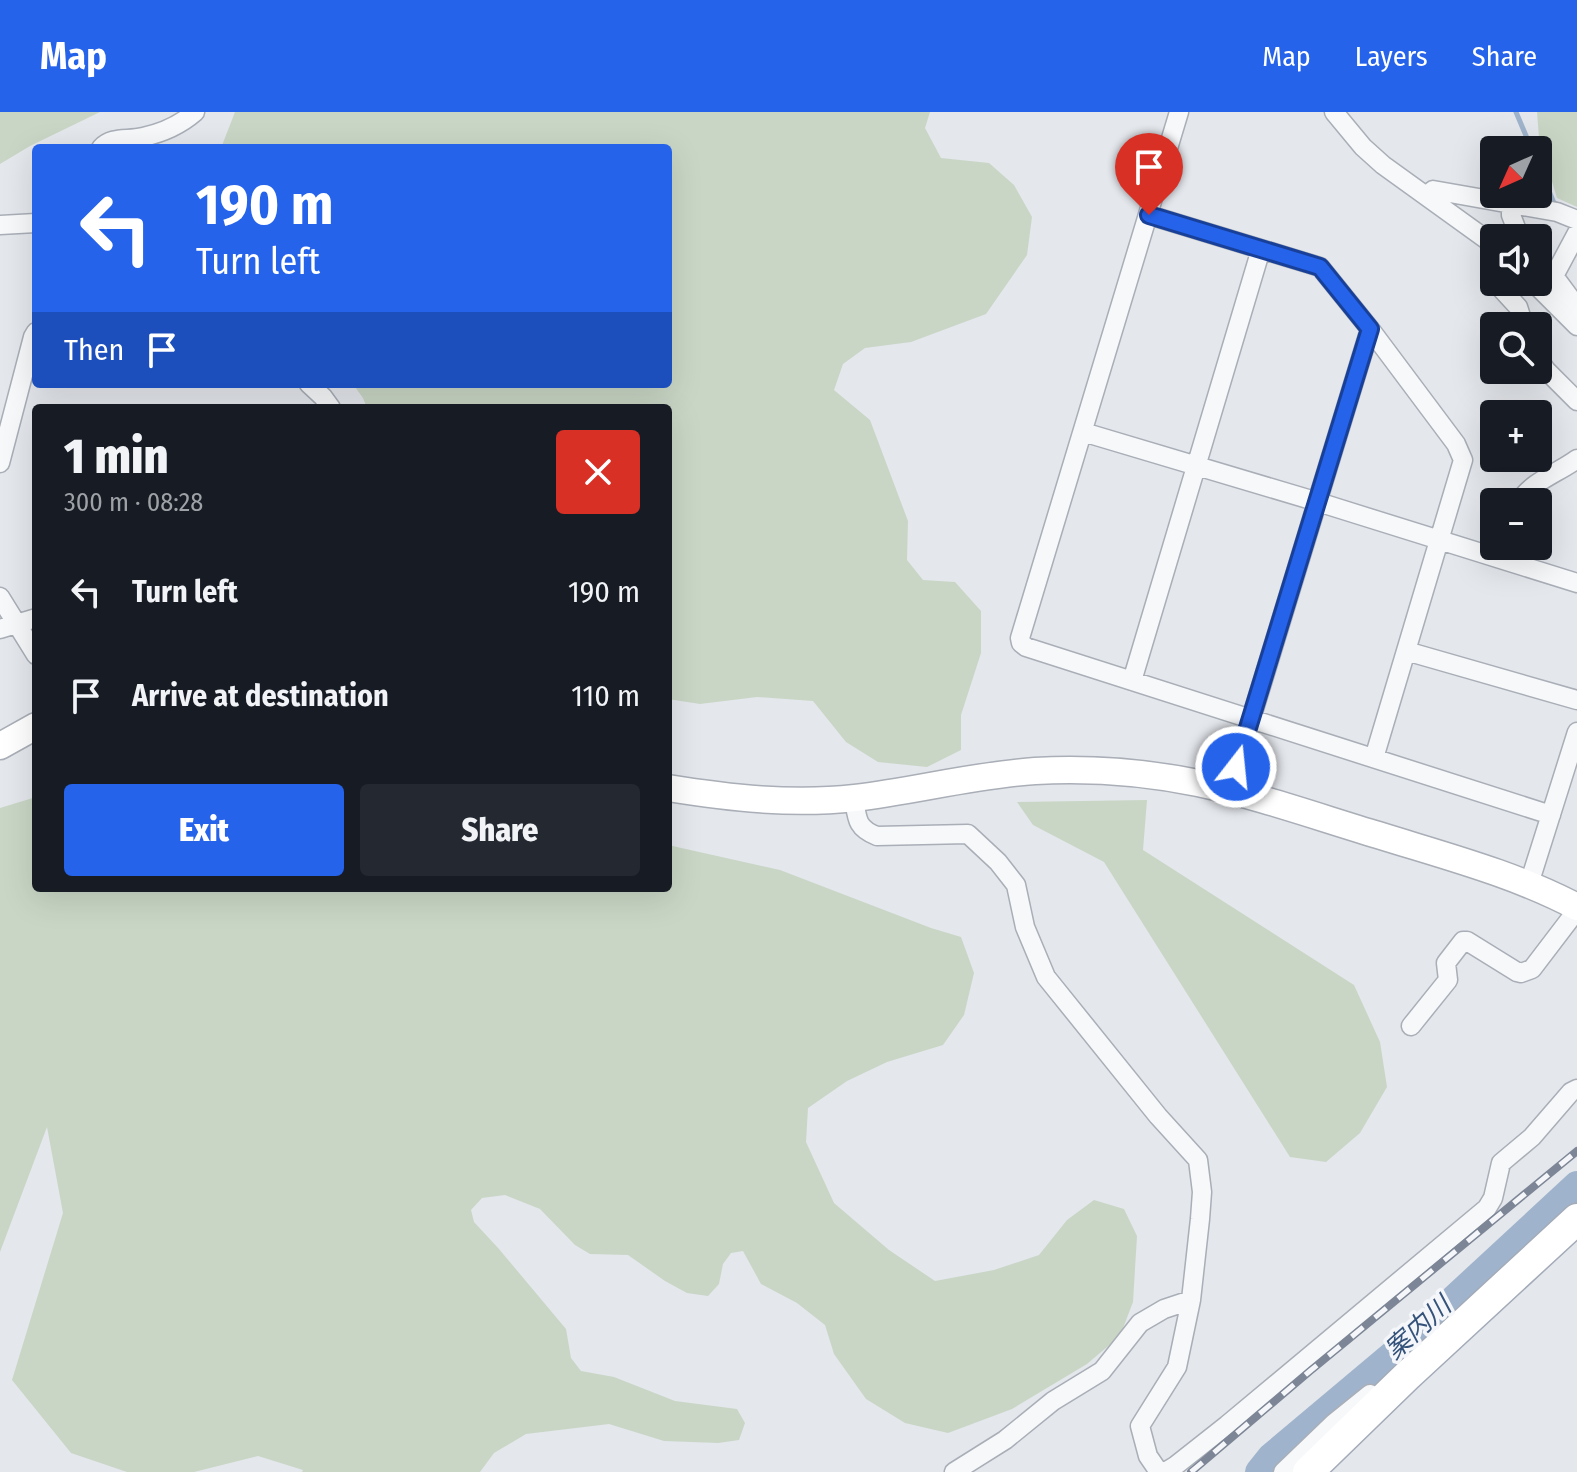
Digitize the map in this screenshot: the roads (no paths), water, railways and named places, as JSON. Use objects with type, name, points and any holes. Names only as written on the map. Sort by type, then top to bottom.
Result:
[{"type":"main road","points":[[1308,1472],[1577,1219]]},
{"type":"street","points":[[105,144],[109,140],[156,134],[195,112]]},
{"type":"street","points":[[1179,112],[1021,643],[1551,815]]},
{"type":"street","points":[[1334,112],[1363,147],[1383,165],[1480,235]]},
{"type":"street","points":[[1427,196],[1433,190],[1480,198]]},
{"type":"street","points":[[1534,208],[1577,220]]},
{"type":"street","points":[[1149,215],[1320,267],[1456,444],[1463,460],[1374,758]]},
{"type":"street","points":[[0,225],[32,223]]},
{"type":"street","points":[[1577,233],[1554,276],[1577,307]]},
{"type":"street","points":[[1132,681],[1261,249]]},
{"type":"street","points":[[1547,296],[1577,326]]},
{"type":"street","points":[[1229,791],[1370,329]]},
{"type":"street","points":[[1,453],[32,341]]},
{"type":"street","points":[[1552,376],[1577,401]]},
{"type":"street","points":[[313,388],[328,404]]},
{"type":"street","points":[[1083,432],[1440,540],[1480,548]]},
{"type":"street","points":[[1532,488],[1577,459]]},
{"type":"street","points":[[1522,560],[1577,583]]},
{"type":"street","points":[[0,597],[8,626],[32,651]]},
{"type":"street","points":[[8,626],[32,619]]},
{"type":"street","points":[[1406,651],[1577,700]]},
{"type":"street","points":[[0,746],[32,728]]},
{"type":"street","points":[[1529,884],[1577,732]]},
{"type":"street","points":[[672,789],[725,798],[804,801],[854,798],[1033,771],[1124,772],[1229,791],[1469,863],[1529,884],[1577,909],[1532,969],[1525,973],[1517,972],[1472,943],[1463,941],[1446,963],[1448,980],[1411,1026]]},
{"type":"street","points":[[854,798],[861,827],[867,832],[877,836],[968,834],[998,862],[1016,885],[1025,927],[1046,977],[1158,1116],[1198,1160],[1202,1192],[1191,1300],[1177,1367],[1140,1426],[1148,1456],[1162,1472],[1227,1425],[1487,1208],[1493,1198],[1501,1163],[1532,1137],[1577,1089]]},
{"type":"street","points":[[954,1472],[1005,1440],[1053,1401],[1102,1371],[1140,1323],[1164,1309],[1191,1300]]},
{"type":"street","points":[[1283,1472],[1334,1423],[1386,1381],[1407,1376]]},
{"type":"waterway","points":[[1516,112],[1526,136]]},
{"type":"waterway","points":[[1552,198],[1559,205]]},
{"type":"waterway","name":"案内川","points":[[1259,1472],[1271,1457],[1402,1347],[1577,1185]]},
{"type":"railway","points":[[1191,1472],[1577,1151]]}]
